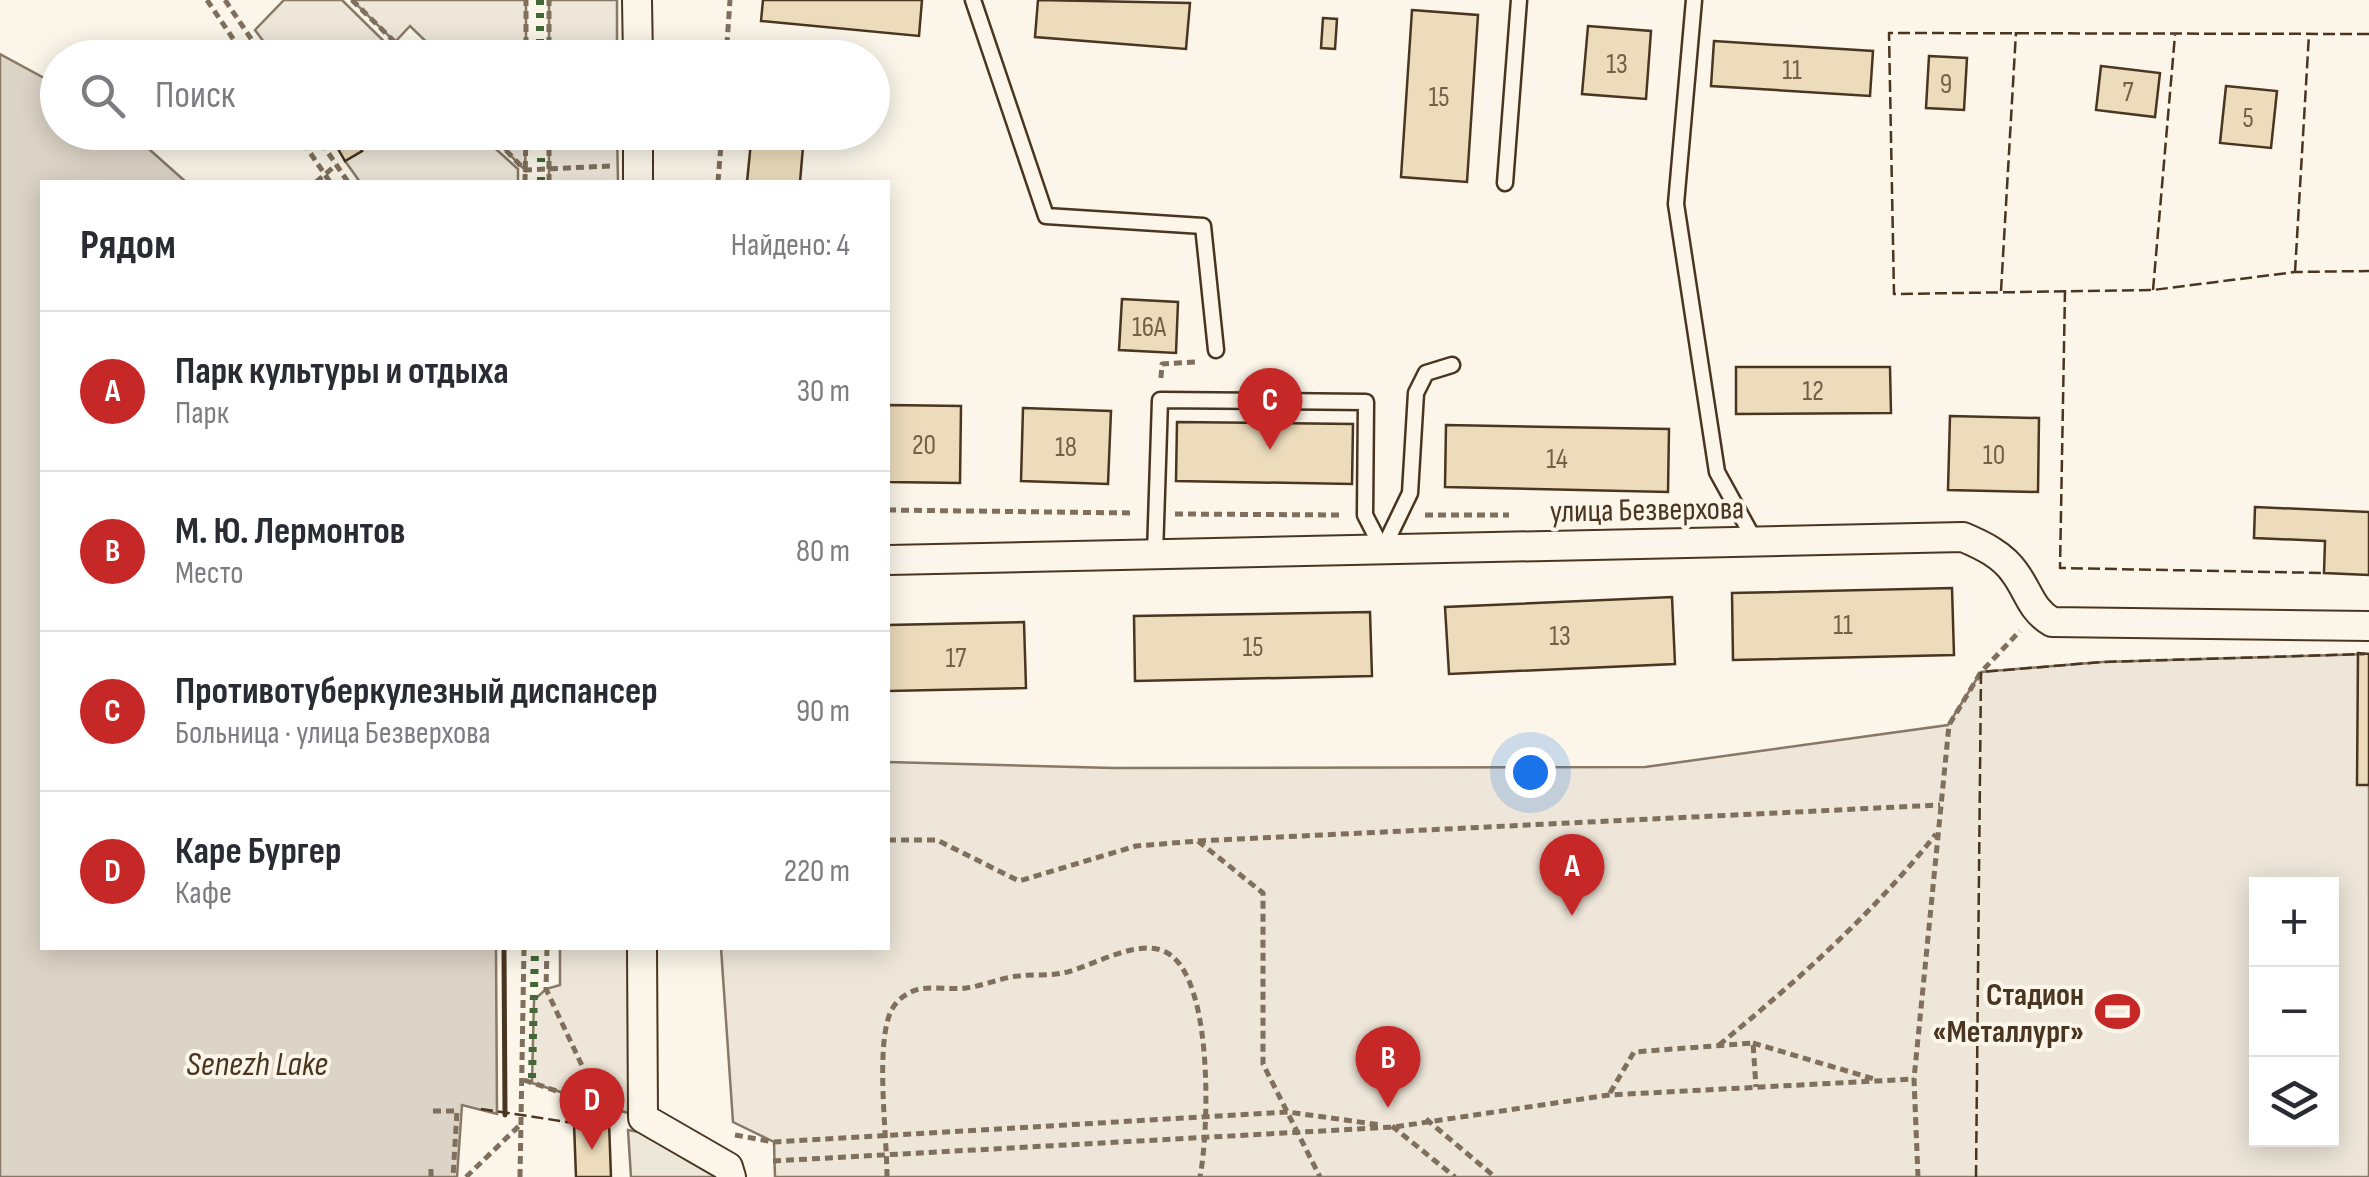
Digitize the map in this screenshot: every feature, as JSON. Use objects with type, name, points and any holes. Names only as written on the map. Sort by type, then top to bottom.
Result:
[{"type":"street","points":[[638,0],[638,40]]},
{"type":"street","name":"улица Безверхова","points":[[890,560],[1963,537],[1982,545],[2014,572],[2037,613]]},
{"type":"street","points":[[2037,613],[2052,622],[2369,626]]},
{"type":"street","points":[[642,950],[643,1118],[728,1167],[730,1177]]},
{"type":"lane","points":[[973,0],[1046,216],[1203,226],[1216,350]]},
{"type":"lane","points":[[1506,183],[1520,0]]},
{"type":"lane","points":[[1694,0],[1676,204],[1717,472],[1755,542]]},
{"type":"lane","points":[[1383,550],[1410,493],[1416,393],[1426,373],[1452,365]]},
{"type":"lane","points":[[1155,554],[1160,400],[1366,402],[1365,515],[1383,550]]},
{"type":"path","points":[[207,0],[234,40]]},
{"type":"path","points":[[215,12],[226,0],[252,40]]},
{"type":"path","points":[[352,0],[393,40]]},
{"type":"path","points":[[526,0],[526,40]]},
{"type":"path","points":[[550,0],[550,40]]},
{"type":"path","points":[[727,40],[730,0]]},
{"type":"path","points":[[308,150],[329,180]]},
{"type":"path","points":[[326,150],[347,180]]},
{"type":"path","points":[[506,150],[526,170],[638,174]]},
{"type":"path","points":[[526,150],[526,180]]},
{"type":"path","points":[[549,150],[549,180]]},
{"type":"path","points":[[718,180],[721,150]]},
{"type":"path","points":[[319,180],[336,165]]},
{"type":"path","points":[[1160,400],[1162,364],[1202,361],[1216,350]]},
{"type":"path","points":[[890,510],[1365,515]]},
{"type":"path","points":[[1402,515],[1521,514]]},
{"type":"path","points":[[1918,1177],[1914,1079],[1949,726],[1981,672],[2037,613]]},
{"type":"path","points":[[890,840],[937,840],[1019,881],[1136,846],[1198,840],[1940,804]]},
{"type":"path","points":[[1719,1045],[1834,948],[1892,890],[1937,832]]},
{"type":"path","points":[[1198,840],[1262,893],[1263,1064],[1320,1177]]},
{"type":"path","points":[[888,1177],[882,1048],[890,1012],[899,999],[916,989],[968,988],[1016,976],[1062,973],[1127,952],[1156,949],[1173,957],[1187,979],[1205,1048],[1208,1138],[1200,1177]]},
{"type":"path","points":[[520,1177],[524,1122],[524,950]]},
{"type":"path","points":[[524,1080],[602,1106],[546,989],[546,950]]},
{"type":"path","points":[[1753,1043],[1756,1087]]},
{"type":"path","points":[[1609,1095],[1634,1052],[1753,1043],[1882,1081]]},
{"type":"path","points":[[773,1161],[1298,1133],[1394,1126],[1609,1095],[1914,1079]]},
{"type":"path","points":[[433,1110],[456,1111],[453,1177]]},
{"type":"path","points":[[718,1132],[774,1142],[1288,1112],[1394,1126],[1455,1177]]},
{"type":"path","points":[[1426,1119],[1495,1177]]},
{"type":"path","points":[[466,1177],[524,1122]]},
{"type":"path","points":[[431,1165],[431,1177]]},
{"type":"shaded area","points":[[284,0],[342,0],[383,40],[262,40],[255,30]]},
{"type":"shaded area","points":[[352,0],[526,0],[526,40],[424,40],[410,26],[393,40]]},
{"type":"shaded area","points":[[549,0],[617,0],[617,40],[549,40]]},
{"type":"shaded area","points":[[497,150],[518,169],[518,180],[359,180],[345,161],[362,151]]},
{"type":"shaded area","points":[[505,150],[526,150],[525,170]]},
{"type":"shaded area","points":[[549,150],[617,150],[618,180],[549,180]]},
{"type":"shaded area","points":[[2369,654],[2369,1177],[775,1177],[774,1142],[733,1122],[721,950],[890,950],[890,762],[1114,768],[1645,767],[1948,725],[1981,672],[2102,662]]},
{"type":"shaded area","points":[[560,950],[632,950],[628,1113],[532,1083],[534,1000],[546,989],[560,985]]},
{"type":"shaded area","points":[[628,1130],[685,1140],[731,1177],[631,1177]]},
{"type":"water","name":"Senezh Lake","points":[[0,54],[40,76],[40,150],[150,150],[184,180],[40,180],[40,950],[496,950],[497,1114],[462,1105],[457,1177],[0,1177]]},
{"type":"building","points":[[763,0],[922,0],[919,36],[761,21]]},
{"type":"building","points":[[1038,0],[1190,3],[1186,49],[1035,37]]},
{"type":"building","points":[[1412,10],[1478,15],[1467,182],[1401,177]]},
{"type":"building","points":[[1323,18],[1337,19],[1335,49],[1321,48]]},
{"type":"building","points":[[1588,26],[1651,31],[1646,99],[1582,94]]},
{"type":"building","points":[[1714,41],[1873,51],[1870,96],[1711,86]]},
{"type":"building","points":[[1929,56],[1967,58],[1964,110],[1926,108]]},
{"type":"building","points":[[2101,66],[2160,73],[2155,117],[2096,110]]},
{"type":"building","points":[[2226,86],[2277,91],[2271,148],[2220,143]]},
{"type":"building","points":[[339,150],[361,150],[362,151],[345,161]]},
{"type":"building","points":[[750,150],[803,150],[800,180],[747,180]]},
{"type":"building","points":[[1122,299],[1178,302],[1176,353],[1119,350]]},
{"type":"building","points":[[1736,367],[1890,367],[1891,413],[1736,414]]},
{"type":"building","points":[[890,405],[961,406],[960,483],[890,482]]},
{"type":"building","points":[[1023,408],[1111,411],[1108,484],[1021,481]]},
{"type":"building","points":[[1950,416],[2039,418],[2038,492],[1948,490]]},
{"type":"building","points":[[1177,422],[1353,424],[1352,484],[1176,481]]},
{"type":"building","points":[[1446,425],[1669,429],[1668,492],[1445,487]]},
{"type":"building","points":[[2255,507],[2369,512],[2369,575],[2324,573],[2325,541],[2254,538]]},
{"type":"building","points":[[1952,588],[1954,655],[1733,660],[1732,593]]},
{"type":"building","points":[[1672,597],[1675,664],[1449,674],[1445,607]]},
{"type":"building","points":[[1370,612],[1372,676],[1135,681],[1134,616]]},
{"type":"building","points":[[1024,622],[1026,688],[890,691],[890,625]]},
{"type":"building","points":[[2358,653],[2369,654],[2369,785],[2357,785]]},
{"type":"building","points":[[609,1122],[611,1177],[576,1177],[574,1123]]},
{"type":"hedge","points":[[540,0],[540,40]]},
{"type":"hedge","points":[[541,150],[541,162]]},
{"type":"hedge","points":[[532,1078],[535,950]]},
{"type":"fence","points":[[2001,291],[2016,32]]},
{"type":"fence","points":[[2369,34],[1889,33],[1894,294],[2153,290],[2295,272],[2369,271]]},
{"type":"fence","points":[[2295,272],[2309,34]]},
{"type":"fence","points":[[2153,290],[2175,35]]},
{"type":"fence","points":[[2065,290],[2060,568],[2324,573]]},
{"type":"fence","points":[[1976,1177],[1981,672],[2102,662],[2365,654]]},
{"type":"fence","points":[[481,1109],[574,1123],[574,1127]]},
{"type":"wall","points":[[504,950],[505,1115]]},
{"type":"place","name":"Противотуберкулезный диспансер","points":[[1270,450]]},
{"type":"place","name":"Парк культуры и отдыха","points":[[1572,916]]},
{"type":"place","name":"Стадион «Металлург»","points":[[2117,1012]]},
{"type":"place","name":"М. Ю. Лермонтов","points":[[1388,1108]]},
{"type":"place","name":"Каре Бургер","points":[[592,1150]]}]
